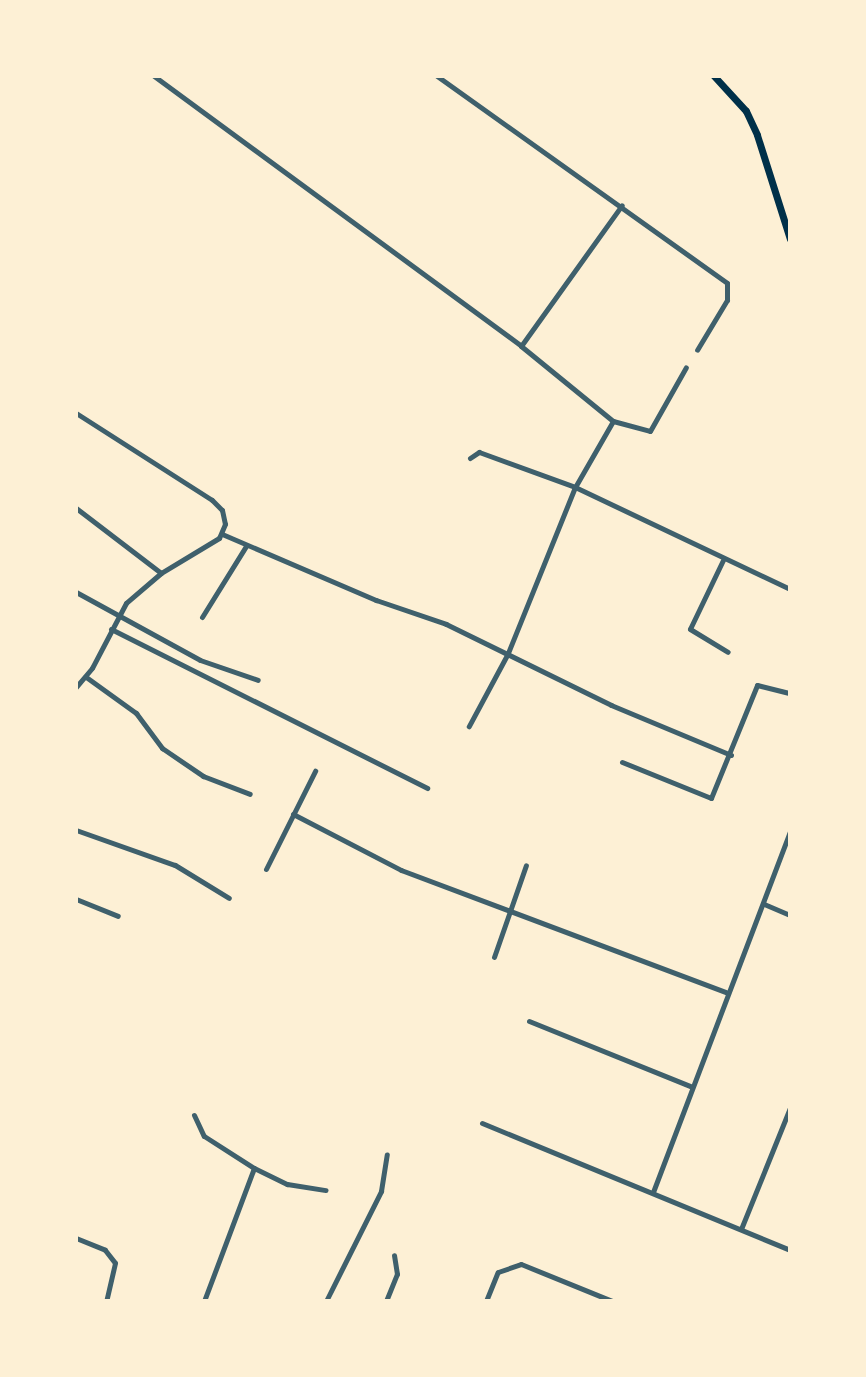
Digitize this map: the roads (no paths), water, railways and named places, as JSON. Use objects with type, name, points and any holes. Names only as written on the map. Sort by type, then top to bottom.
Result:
[{"type":"main road","points":[[714,76],[746,111],[757,135],[790,239]]},
{"type":"street","points":[[154,76],[521,346],[613,421],[650,431],[686,367]]},
{"type":"street","points":[[437,76],[622,205],[727,283],[727,300],[697,350]]},
{"type":"street","points":[[521,346],[622,205]]},
{"type":"street","points":[[76,413],[212,500],[225,519],[222,534],[161,573],[117,617],[80,681],[136,713],[162,748],[203,776],[250,794]]},
{"type":"street","points":[[469,726],[507,655],[575,487],[613,421]]},
{"type":"street","points":[[470,458],[479,452],[575,487],[723,560],[790,589]]},
{"type":"street","points":[[76,508],[161,573]]},
{"type":"street","points":[[222,534],[446,624],[507,655],[731,755]]},
{"type":"street","points":[[202,617],[246,546]]},
{"type":"street","points":[[723,560],[690,629],[728,652]]},
{"type":"street","points":[[76,592],[200,660],[258,680]]},
{"type":"street","points":[[111,629],[427,788]]},
{"type":"street","points":[[622,762],[708,799],[731,755],[757,685],[790,693]]},
{"type":"street","points":[[266,869],[315,771]]},
{"type":"street","points":[[293,814],[401,870],[726,992]]},
{"type":"street","points":[[76,830],[175,865],[229,898]]},
{"type":"street","points":[[653,1192],[726,992],[764,904],[790,831]]},
{"type":"street","points":[[494,957],[526,865]]},
{"type":"street","points":[[76,899],[118,916]]},
{"type":"street","points":[[764,904],[790,915]]},
{"type":"street","points":[[529,1021],[692,1087]]},
{"type":"street","points":[[741,1229],[790,1108]]},
{"type":"street","points":[[194,1115],[211,1142],[254,1168],[287,1184],[326,1190]]},
{"type":"street","points":[[482,1123],[790,1250]]},
{"type":"street","points":[[781,1134],[790,1138]]},
{"type":"street","points":[[326,1301],[381,1191],[387,1154]]},
{"type":"street","points":[[204,1301],[254,1168]]},
{"type":"street","points":[[76,1238],[105,1250],[115,1263],[106,1301]]},
{"type":"street","points":[[386,1301],[397,1274],[394,1255]]},
{"type":"street","points":[[486,1301],[498,1272],[521,1264],[612,1301]]}]
